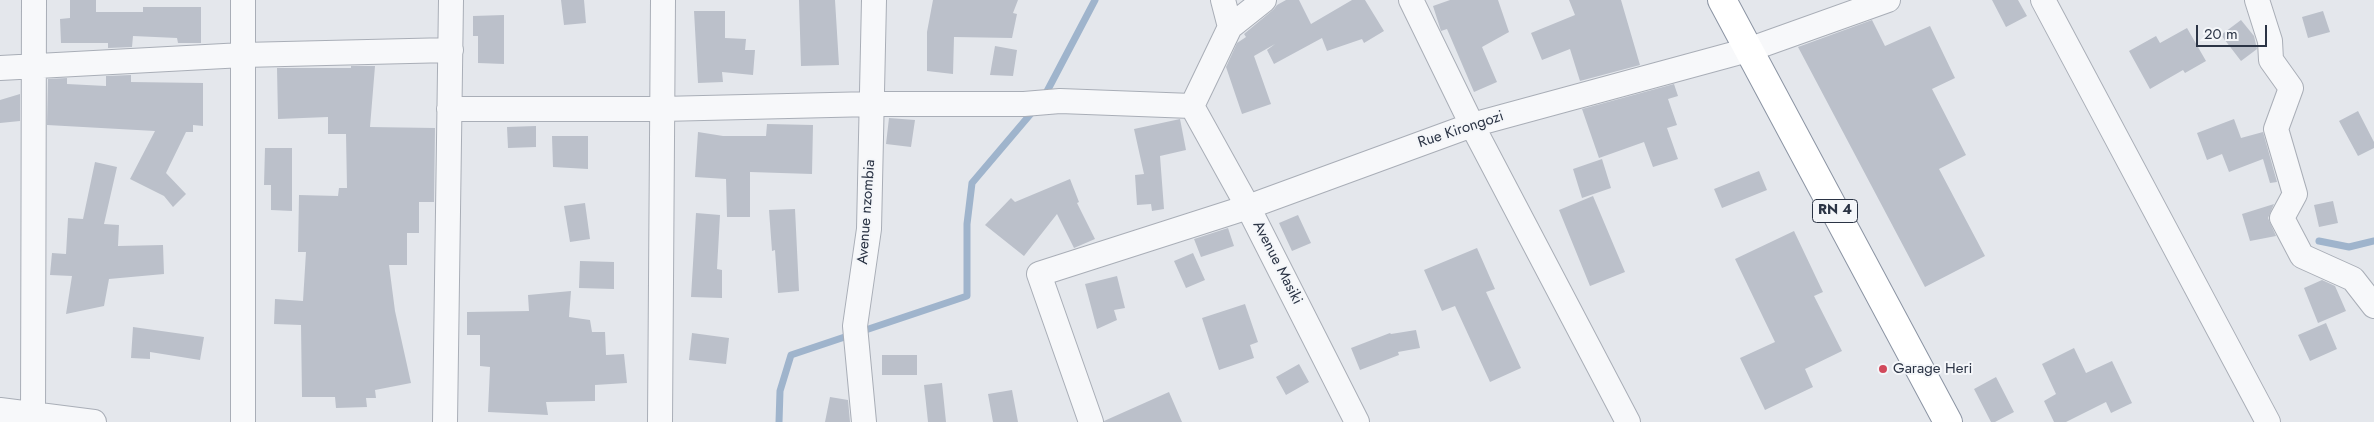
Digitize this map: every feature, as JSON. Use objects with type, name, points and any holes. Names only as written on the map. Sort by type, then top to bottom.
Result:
[{"type":"highway","name":"RN 4","points":[[1722,0],[1948,422]]},
{"type":"street","points":[[34,0],[34,418]]},
{"type":"street","points":[[242,422],[243,0]]},
{"type":"street","points":[[445,422],[451,0]]},
{"type":"street","points":[[660,422],[662,0]]},
{"type":"street","name":"Avenue nzombia","points":[[864,422],[854,326],[869,229],[874,0]]},
{"type":"street","points":[[1223,0],[1230,27]]},
{"type":"street","points":[[449,109],[661,109],[873,104],[1024,104],[1060,101],[1192,106],[1230,27],[1264,0]]},
{"type":"street","points":[[1411,0],[1472,124],[1628,422]]},
{"type":"street","name":"Rue Kirongozi","points":[[1091,422],[1039,274],[1248,207],[1472,124],[1748,50],[1888,0]]},
{"type":"street","points":[[2043,0],[2268,422]]},
{"type":"street","points":[[2258,0],[2270,41],[2271,60],[2291,88],[2276,130],[2295,194],[2282,218],[2302,256],[2353,279],[2374,306]]},
{"type":"street","points":[[0,68],[244,55],[451,50]]},
{"type":"street","name":"Avenue Masiki","points":[[1192,106],[1248,207],[1357,422]]},
{"type":"street","points":[[0,410],[34,418],[94,422]]},
{"type":"building","points":[[70,0],[96,0],[96,12],[143,12],[143,7],[201,7],[201,43],[178,43],[177,38],[133,36],[132,47],[108,48],[108,43],[61,43],[60,19],[70,18]]},
{"type":"building","points":[[561,0],[584,0],[586,23],[564,25]]},
{"type":"building","points":[[799,0],[835,0],[839,65],[801,66]]},
{"type":"building","points":[[933,0],[1018,0],[1013,13],[1017,14],[1012,38],[954,37],[953,74],[927,71],[927,32]]},
{"type":"building","points":[[1286,0],[1299,0],[1311,24],[1352,0],[1365,0],[1384,31],[1364,43],[1362,39],[1327,51],[1322,38],[1274,64],[1267,50],[1275,44],[1254,56],[1271,104],[1242,114],[1226,67],[1237,43],[1246,37],[1244,34],[1277,5]]},
{"type":"building","points":[[1450,0],[1498,0],[1509,32],[1482,47],[1497,82],[1474,92],[1447,29],[1441,31],[1433,6]]},
{"type":"building","points":[[1569,0],[1621,0],[1640,65],[1580,81],[1570,49],[1542,60],[1531,33],[1575,15]]},
{"type":"building","points":[[1992,0],[2018,0],[2027,16],[2006,27]]},
{"type":"building","points":[[694,11],[725,11],[725,38],[746,39],[745,50],[755,50],[753,75],[722,72],[723,82],[698,83]]},
{"type":"building","points":[[2323,11],[2330,32],[2308,38],[2302,17]]},
{"type":"building","points":[[504,15],[504,64],[478,63],[478,36],[473,36],[473,16]]},
{"type":"building","points":[[1872,20],[1885,46],[1930,26],[1955,78],[1932,89],[1966,155],[1939,169],[1985,256],[1925,287],[1798,47]]},
{"type":"building","points":[[2241,20],[2254,36],[2257,49],[2241,61],[2221,35]]},
{"type":"building","points":[[2187,28],[2206,61],[2185,73],[2183,70],[2150,89],[2129,51],[2156,36],[2160,43]]},
{"type":"building","points":[[995,46],[1017,50],[1013,76],[990,75]]},
{"type":"building","points":[[351,66],[375,66],[370,127],[435,128],[434,202],[419,202],[419,233],[407,233],[407,265],[389,265],[395,311],[411,383],[375,390],[376,398],[366,398],[367,407],[336,408],[335,397],[302,397],[301,325],[274,324],[275,299],[303,301],[306,252],[298,252],[299,195],[338,196],[339,188],[347,188],[346,134],[328,134],[328,117],[278,119],[277,68],[351,68]]},
{"type":"building","points":[[131,75],[131,82],[203,83],[203,126],[193,125],[193,132],[186,132],[166,173],[186,194],[173,207],[164,196],[130,179],[155,131],[47,125],[48,79],[67,78],[67,84],[106,86],[106,76]]},
{"type":"building","points":[[1674,84],[1678,96],[1668,99],[1677,125],[1667,128],[1678,159],[1653,167],[1644,142],[1599,158],[1582,109]]},
{"type":"building","points":[[20,94],[20,121],[0,123],[0,100]]},
{"type":"building","points":[[2358,111],[2374,142],[2374,148],[2358,156],[2339,121]]},
{"type":"building","points":[[889,118],[915,120],[911,147],[886,144]]},
{"type":"building","points":[[1180,119],[1186,150],[1160,156],[1164,209],[1152,211],[1151,204],[1137,205],[1135,175],[1144,174],[1134,129]]},
{"type":"building","points":[[2234,119],[2241,138],[2263,132],[2277,182],[2270,183],[2263,159],[2229,172],[2222,154],[2207,160],[2197,133]]},
{"type":"building","points":[[767,124],[813,125],[812,174],[750,172],[750,217],[727,217],[726,179],[695,177],[698,132],[723,136],[766,136]]},
{"type":"building","points":[[536,126],[536,147],[508,148],[507,127]]},
{"type":"building","points":[[552,136],[588,136],[588,169],[553,167]]},
{"type":"building","points":[[265,148],[292,148],[292,211],[271,210],[271,185],[264,185]]},
{"type":"building","points":[[1602,159],[1611,188],[1582,198],[1573,169]]},
{"type":"building","points":[[95,162],[117,167],[104,224],[119,225],[118,246],[163,245],[164,274],[109,279],[104,306],[66,314],[72,276],[50,275],[52,253],[66,254],[68,218],[83,219]]},
{"type":"building","points":[[1759,171],[1767,190],[1722,208],[1714,189]]},
{"type":"building","points":[[1070,179],[1079,202],[1077,203],[1095,239],[1074,248],[1057,214],[1024,256],[985,225],[1011,198],[1015,202]]},
{"type":"building","points":[[1593,196],[1625,272],[1590,286],[1559,210]]},
{"type":"building","points":[[2333,201],[2338,223],[2319,227],[2314,205]]},
{"type":"building","points":[[585,203],[590,239],[570,242],[564,206]]},
{"type":"building","points":[[2274,204],[2268,218],[2276,236],[2250,241],[2242,214]]},
{"type":"building","points":[[795,209],[799,291],[778,293],[775,250],[772,251],[769,210]]},
{"type":"building","points":[[696,213],[720,215],[717,269],[722,270],[722,298],[691,297]]},
{"type":"building","points":[[1298,215],[1311,243],[1292,251],[1279,223]]},
{"type":"building","points":[[1228,228],[1234,246],[1201,257],[1194,239]]},
{"type":"building","points":[[1794,231],[1823,292],[1814,296],[1842,351],[1805,369],[1813,387],[1765,410],[1740,358],[1775,342],[1735,259]]},
{"type":"building","points":[[1477,248],[1495,289],[1486,292],[1521,368],[1490,382],[1455,306],[1442,311],[1424,270]]},
{"type":"building","points":[[1193,253],[1205,280],[1186,288],[1174,261]]},
{"type":"building","points":[[580,261],[614,262],[614,289],[579,288]]},
{"type":"building","points":[[1117,276],[1125,308],[1114,310],[1117,320],[1097,329],[1085,284]]},
{"type":"building","points":[[2322,280],[2335,286],[2346,311],[2318,323],[2304,288]]},
{"type":"building","points":[[571,291],[569,317],[590,320],[592,332],[605,332],[606,355],[624,354],[627,383],[595,385],[595,401],[546,402],[548,415],[488,412],[490,367],[480,366],[480,335],[467,335],[467,312],[529,311],[528,295]]},
{"type":"building","points":[[1245,304],[1258,342],[1250,345],[1254,358],[1219,370],[1202,318]]},
{"type":"building","points":[[2326,323],[2337,349],[2310,361],[2298,335]]},
{"type":"building","points":[[133,327],[204,337],[200,360],[150,352],[150,359],[131,358]]},
{"type":"building","points":[[1416,330],[1420,348],[1398,352],[1399,355],[1360,370],[1351,348],[1390,333]]},
{"type":"building","points":[[692,333],[729,338],[726,364],[689,360]]},
{"type":"building","points":[[2074,348],[2086,373],[2112,361],[2132,403],[2111,413],[2106,402],[2066,422],[2054,422],[2044,401],[2056,394],[2042,364]]},
{"type":"building","points":[[882,355],[917,355],[917,375],[882,375]]},
{"type":"building","points":[[1299,364],[1309,382],[1286,395],[1276,377]]},
{"type":"building","points":[[1996,377],[2014,412],[1995,422],[1991,422],[1974,389]]},
{"type":"building","points":[[942,383],[946,422],[928,422],[924,385]]},
{"type":"building","points":[[1012,390],[1018,422],[993,422],[988,394]]},
{"type":"building","points":[[1169,392],[1182,422],[1104,422],[1104,421]]},
{"type":"building","points":[[830,397],[848,400],[850,422],[825,422]]},
{"type":"waterway","points":[[1044,97],[1095,0]]},
{"type":"waterway","points":[[779,422],[780,391],[791,355],[967,296],[967,224],[972,183],[1034,110]]},
{"type":"waterway","points":[[2319,241],[2349,247],[2374,241]]},
{"type":"place","name":"Garage Heri","points":[[1883,369]]}]
